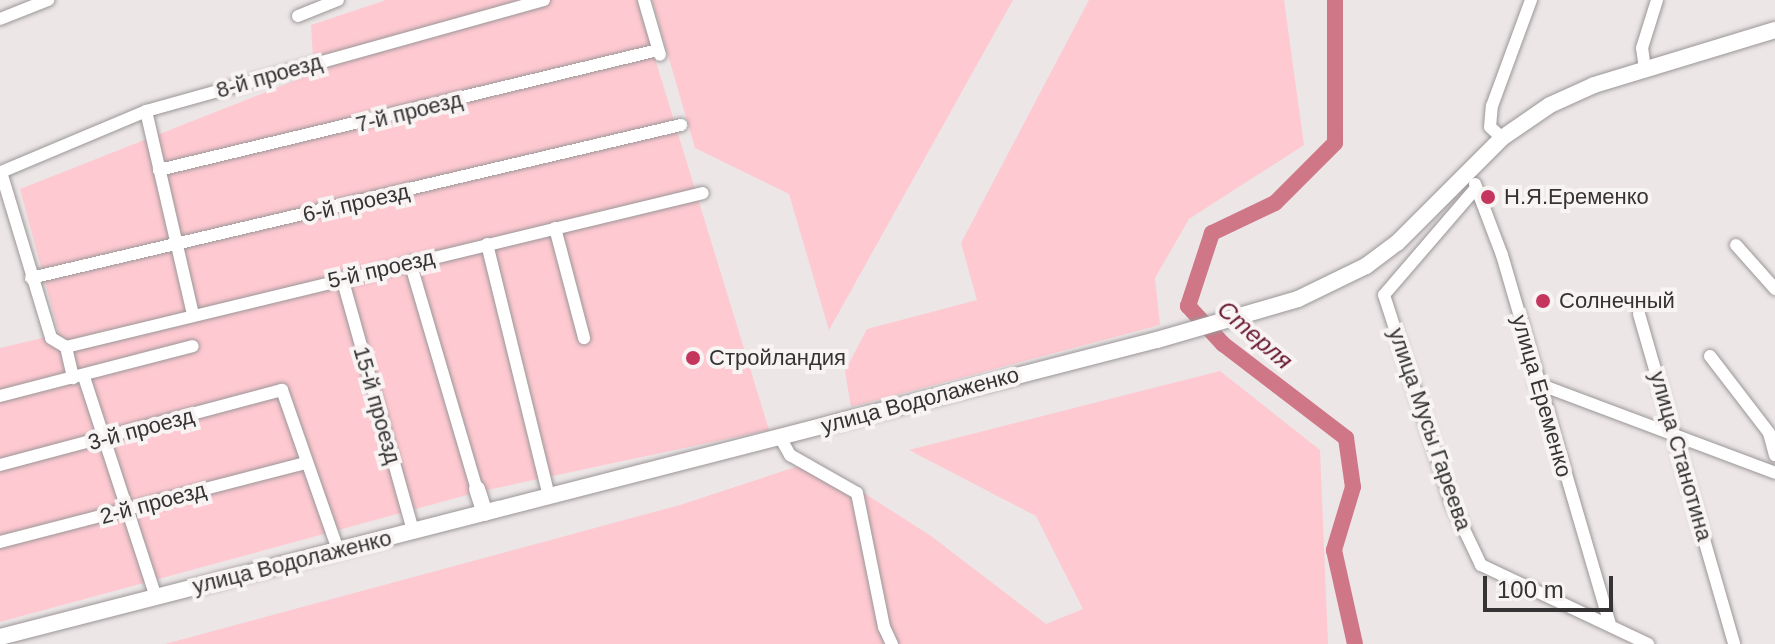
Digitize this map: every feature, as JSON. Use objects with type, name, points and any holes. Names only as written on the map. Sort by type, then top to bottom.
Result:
[{"type":"main road","name":"улица Водолаженко","points":[[0,637],[1157,340],[1324,288],[1366,266],[1397,243],[1502,138],[1550,105],[1645,69],[1775,30]]},
{"type":"main road","points":[[477,489],[485,513]]},
{"type":"street","points":[[0,19],[48,0]]},
{"type":"street","points":[[298,16],[338,0]]},
{"type":"street","name":"8-й проезд","points":[[1,172],[146,111],[544,0]]},
{"type":"street","name":"7-й проезд","points":[[159,170],[659,52],[644,0]]},
{"type":"street","points":[[1502,138],[1490,127],[1492,106],[1531,0]]},
{"type":"street","points":[[1645,69],[1642,48],[1657,0]]},
{"type":"street","points":[[146,111],[193,314]]},
{"type":"street","name":"6-й проезд","points":[[31,278],[681,125]]},
{"type":"street","name":"улица Еременко","points":[[1470,168],[1502,255],[1536,383],[1610,624]]},
{"type":"street","points":[[1,172],[44,325],[63,347],[105,439],[156,597]]},
{"type":"street","name":"улица Мусы Гареева","points":[[1476,188],[1384,295],[1452,504],[1481,565],[1648,644]]},
{"type":"street","name":"5-й проезд","points":[[63,347],[703,193]]},
{"type":"street","points":[[555,228],[584,338]]},
{"type":"street","points":[[487,244],[549,496]]},
{"type":"street","points":[[1736,245],[1775,289]]},
{"type":"street","points":[[410,262],[477,489]]},
{"type":"street","name":"15-й проезд","points":[[342,278],[413,531]]},
{"type":"street","name":"улица Станотина","points":[[1639,314],[1734,644]]},
{"type":"street","points":[[0,396],[193,346]]},
{"type":"street","points":[[1710,356],[1769,433],[1775,455]]},
{"type":"street","points":[[1536,383],[1775,473]]},
{"type":"street","name":"3-й проезд","points":[[0,465],[282,390],[306,463]]},
{"type":"street","points":[[780,437],[790,455],[857,493],[884,627],[892,644]]},
{"type":"street","points":[[306,463],[338,550]]},
{"type":"street","name":"2-й проезд","points":[[0,542],[306,463]]},
{"type":"shaded area","points":[[386,0],[637,0],[769,430],[478,492],[0,622],[0,348],[59,334],[20,189],[314,73],[311,25]]},
{"type":"shaded area","points":[[652,0],[1013,0],[829,330],[789,194],[695,148]]},
{"type":"shaded area","points":[[1089,0],[1284,0],[1304,145],[1189,219],[1155,278],[1160,325],[851,407],[845,371],[867,329],[977,300],[961,243]]},
{"type":"shaded area","points":[[1220,371],[1320,450],[1328,644],[165,644],[680,505],[814,461],[931,536],[1046,624],[1083,609],[1036,516],[909,450]]},
{"type":"waterway","name":"Стерля","points":[[1335,0],[1335,143],[1275,203],[1212,233],[1188,306],[1223,344],[1346,438],[1353,487],[1334,550],[1355,644]]},
{"type":"place","name":"Н.Я.Еременко","points":[[1488,197]]},
{"type":"place","name":"Солнечный","points":[[1543,301]]},
{"type":"place","name":"Стройландия","points":[[693,358]]}]
